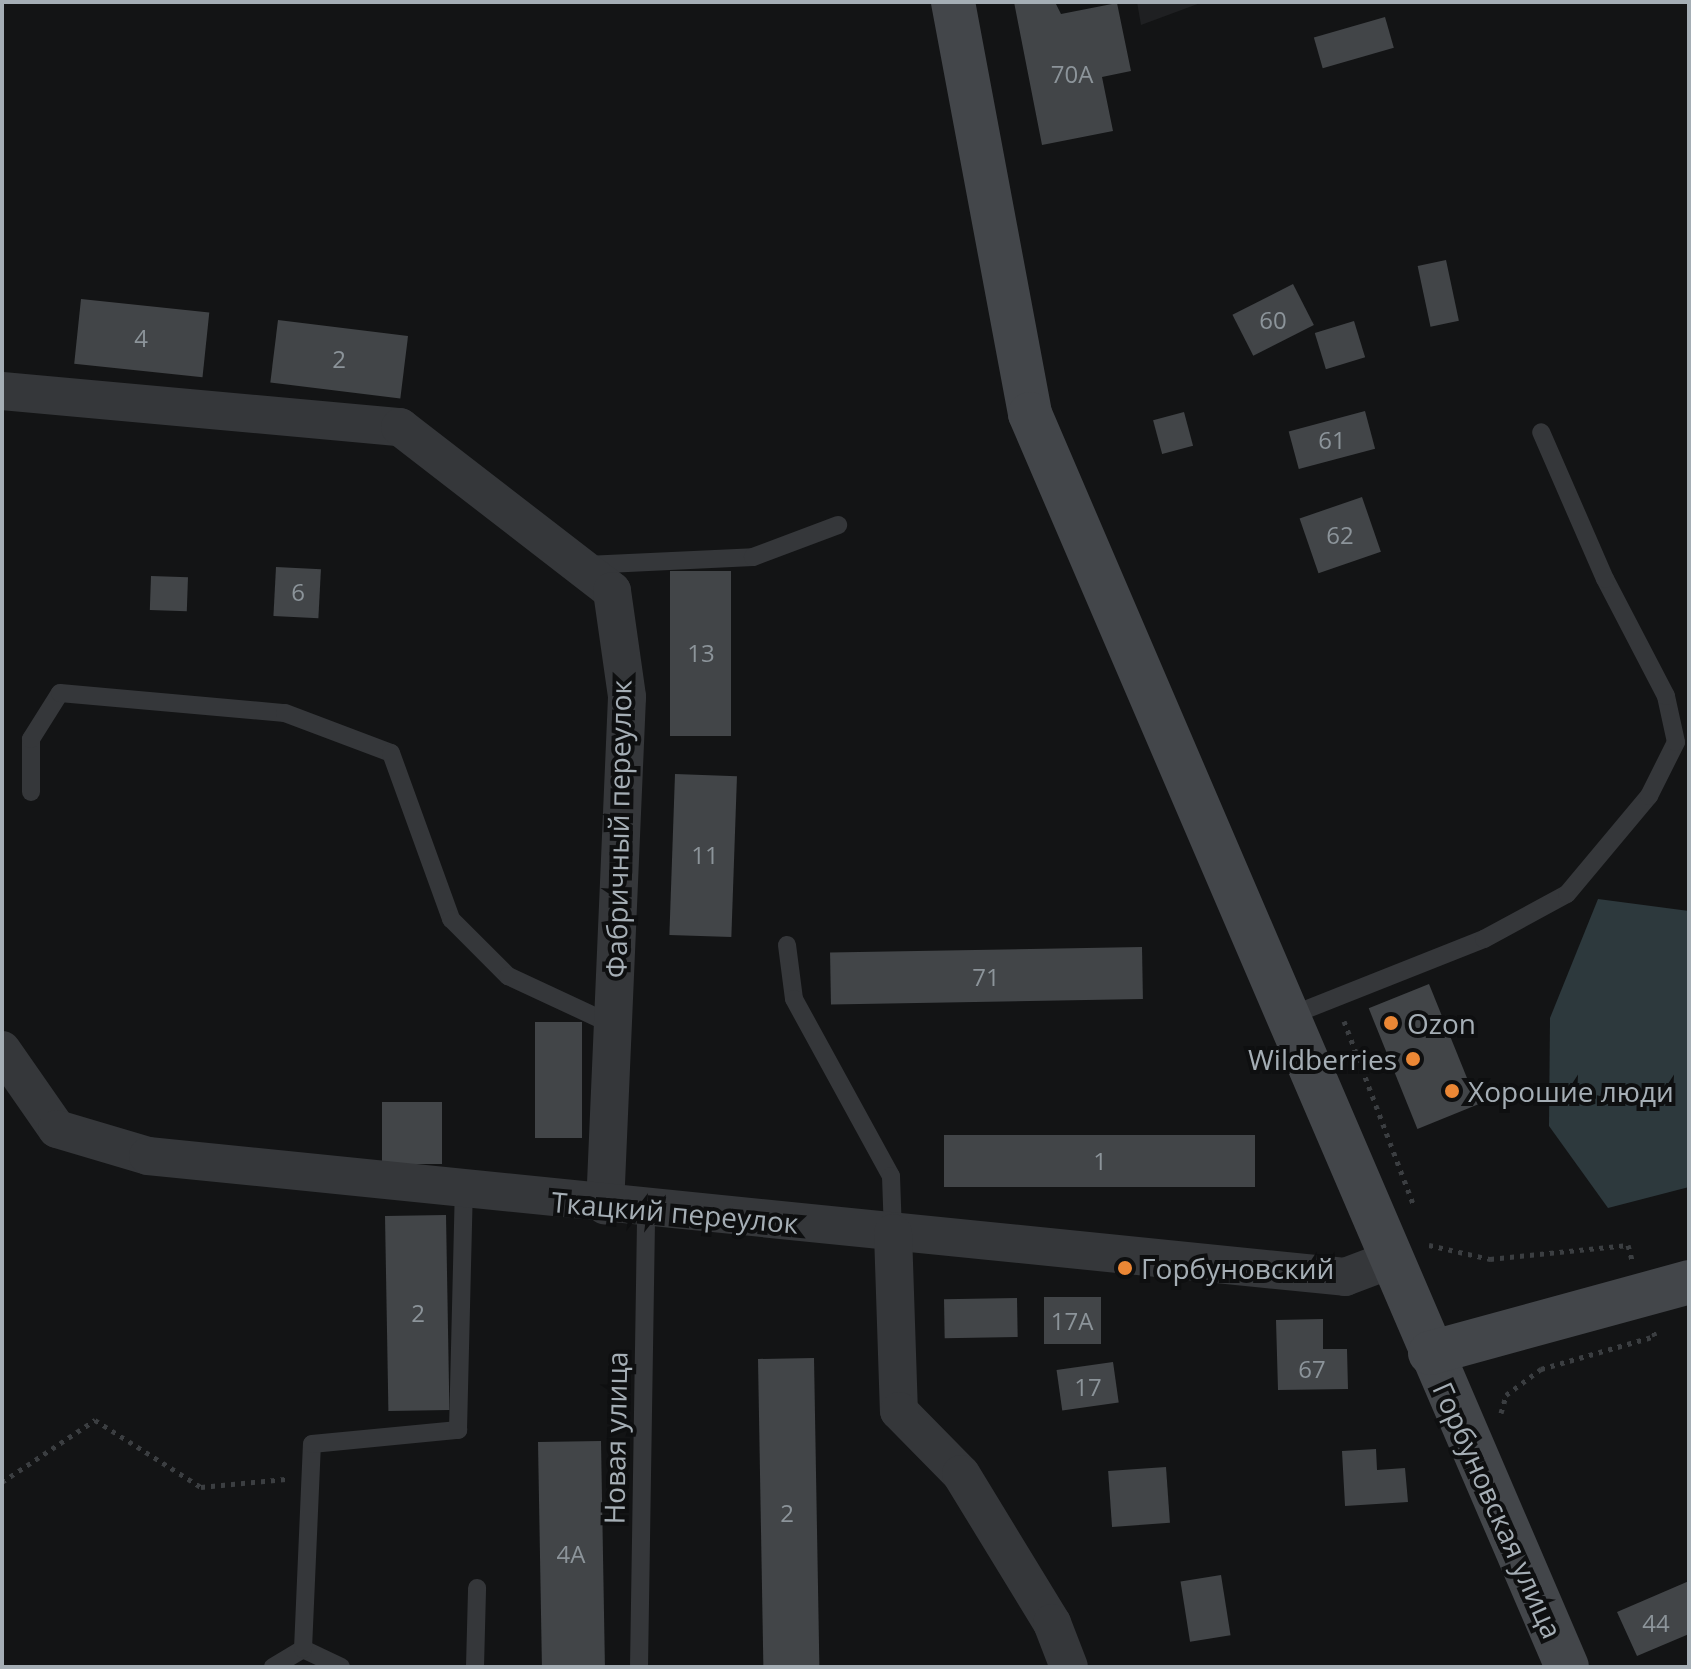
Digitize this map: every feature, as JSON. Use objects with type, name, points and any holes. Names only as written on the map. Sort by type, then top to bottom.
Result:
[{"type":"main road","name":"Горбуновская улица","points":[[953,2],[1030,414],[1567,1667]]},
{"type":"main road","points":[[1430,1353],[1689,1282]]},
{"type":"street","name":"Фабричный переулок","points":[[2,391],[400,427],[612,591],[627,697],[605,1206]]},
{"type":"street","name":"Ткацкий переулок","points":[[2,1050],[57,1129],[148,1156],[605,1206],[1345,1277],[1390,1260]]},
{"type":"street","points":[[893,1233],[899,1411],[961,1474],[1052,1623],[1069,1667]]},
{"type":"lane","points":[[1286,1017],[1484,939],[1567,894],[1649,796],[1676,742],[1666,696],[1605,579],[1541,432]]},
{"type":"lane","points":[[579,566],[753,557],[838,525]]},
{"type":"lane","points":[[31,792],[31,739],[60,693],[285,713],[391,753],[451,919],[508,976],[613,1025]]},
{"type":"lane","points":[[787,945],[794,999],[891,1176],[893,1233]]},
{"type":"lane","points":[[303,1649],[312,1444],[458,1430],[464,1191]]},
{"type":"lane","name":"Новая улица","points":[[639,1667],[646,1210]]},
{"type":"lane","points":[[475,1667],[477,1588]]},
{"type":"lane","points":[[273,1667],[303,1649]]},
{"type":"lane","points":[[303,1649],[341,1667]]},
{"type":"path","points":[[2,1482],[95,1420],[201,1487],[311,1477]]},
{"type":"shaded area","points":[[1137,2],[1203,2],[1141,25]]},
{"type":"shaded area","points":[[1598,899],[1689,911],[1689,1187],[1608,1208],[1549,1126],[1550,1018]]},
{"type":"building","points":[[1014,2],[1055,2],[1061,14],[1117,3],[1131,71],[1102,77],[1113,131],[1042,145]]},
{"type":"building","points":[[1385,17],[1394,48],[1323,68],[1314,37]]},
{"type":"building","points":[[1446,260],[1459,321],[1431,327],[1418,266]]},
{"type":"building","points":[[1293,284],[1314,325],[1253,356],[1232,315]]},
{"type":"building","points":[[81,299],[209,312],[202,377],[74,364]]},
{"type":"building","points":[[278,320],[408,336],[400,398],[270,383]]},
{"type":"building","points":[[1354,321],[1365,357],[1326,369],[1315,333]]},
{"type":"building","points":[[1365,411],[1375,449],[1299,469],[1289,431]]},
{"type":"building","points":[[1184,412],[1193,446],[1162,454],[1153,420]]},
{"type":"building","points":[[1362,497],[1381,552],[1318,573],[1300,518]]},
{"type":"building","points":[[276,567],[321,569],[318,618],[273,616]]},
{"type":"building","points":[[670,571],[731,571],[731,736],[670,736]]},
{"type":"building","points":[[151,576],[188,577],[187,611],[150,610]]},
{"type":"building","points":[[675,774],[737,776],[731,937],[669,935]]},
{"type":"building","points":[[1142,947],[1143,999],[831,1004],[830,952]]},
{"type":"building","points":[[1429,984],[1478,1105],[1417,1129],[1369,1008]]},
{"type":"building","points":[[535,1022],[582,1022],[582,1138],[535,1138]]},
{"type":"building","points":[[382,1102],[442,1102],[442,1164],[382,1164]]},
{"type":"building","points":[[944,1135],[1255,1135],[1255,1187],[944,1187]]},
{"type":"building","points":[[446,1215],[449,1410],[388,1411],[385,1216]]},
{"type":"building","points":[[1044,1297],[1101,1297],[1101,1344],[1044,1344]]},
{"type":"building","points":[[1017,1298],[1018,1337],[945,1338],[944,1299]]},
{"type":"building","points":[[1323,1319],[1323,1349],[1347,1349],[1348,1389],[1278,1390],[1276,1320]]},
{"type":"building","points":[[814,1358],[819,1667],[763,1667],[758,1359]]},
{"type":"building","points":[[1113,1362],[1119,1403],[1062,1411],[1057,1370]]},
{"type":"building","points":[[601,1441],[605,1667],[542,1667],[538,1442]]},
{"type":"building","points":[[1376,1449],[1377,1470],[1405,1468],[1408,1502],[1345,1506],[1342,1451]]},
{"type":"building","points":[[1166,1467],[1170,1523],[1112,1527],[1108,1471]]},
{"type":"building","points":[[1221,1575],[1231,1635],[1190,1642],[1181,1581]]},
{"type":"building","points":[[1689,1581],[1689,1634],[1637,1656],[1617,1612]]},
{"type":"place","name":"Ozon","points":[[1391,1023]]},
{"type":"place","name":"Wildberries","points":[[1413,1059]]},
{"type":"place","name":"Хорошие люди","points":[[1452,1091]]},
{"type":"place","name":"Горбуновский","points":[[1125,1268]]}]
